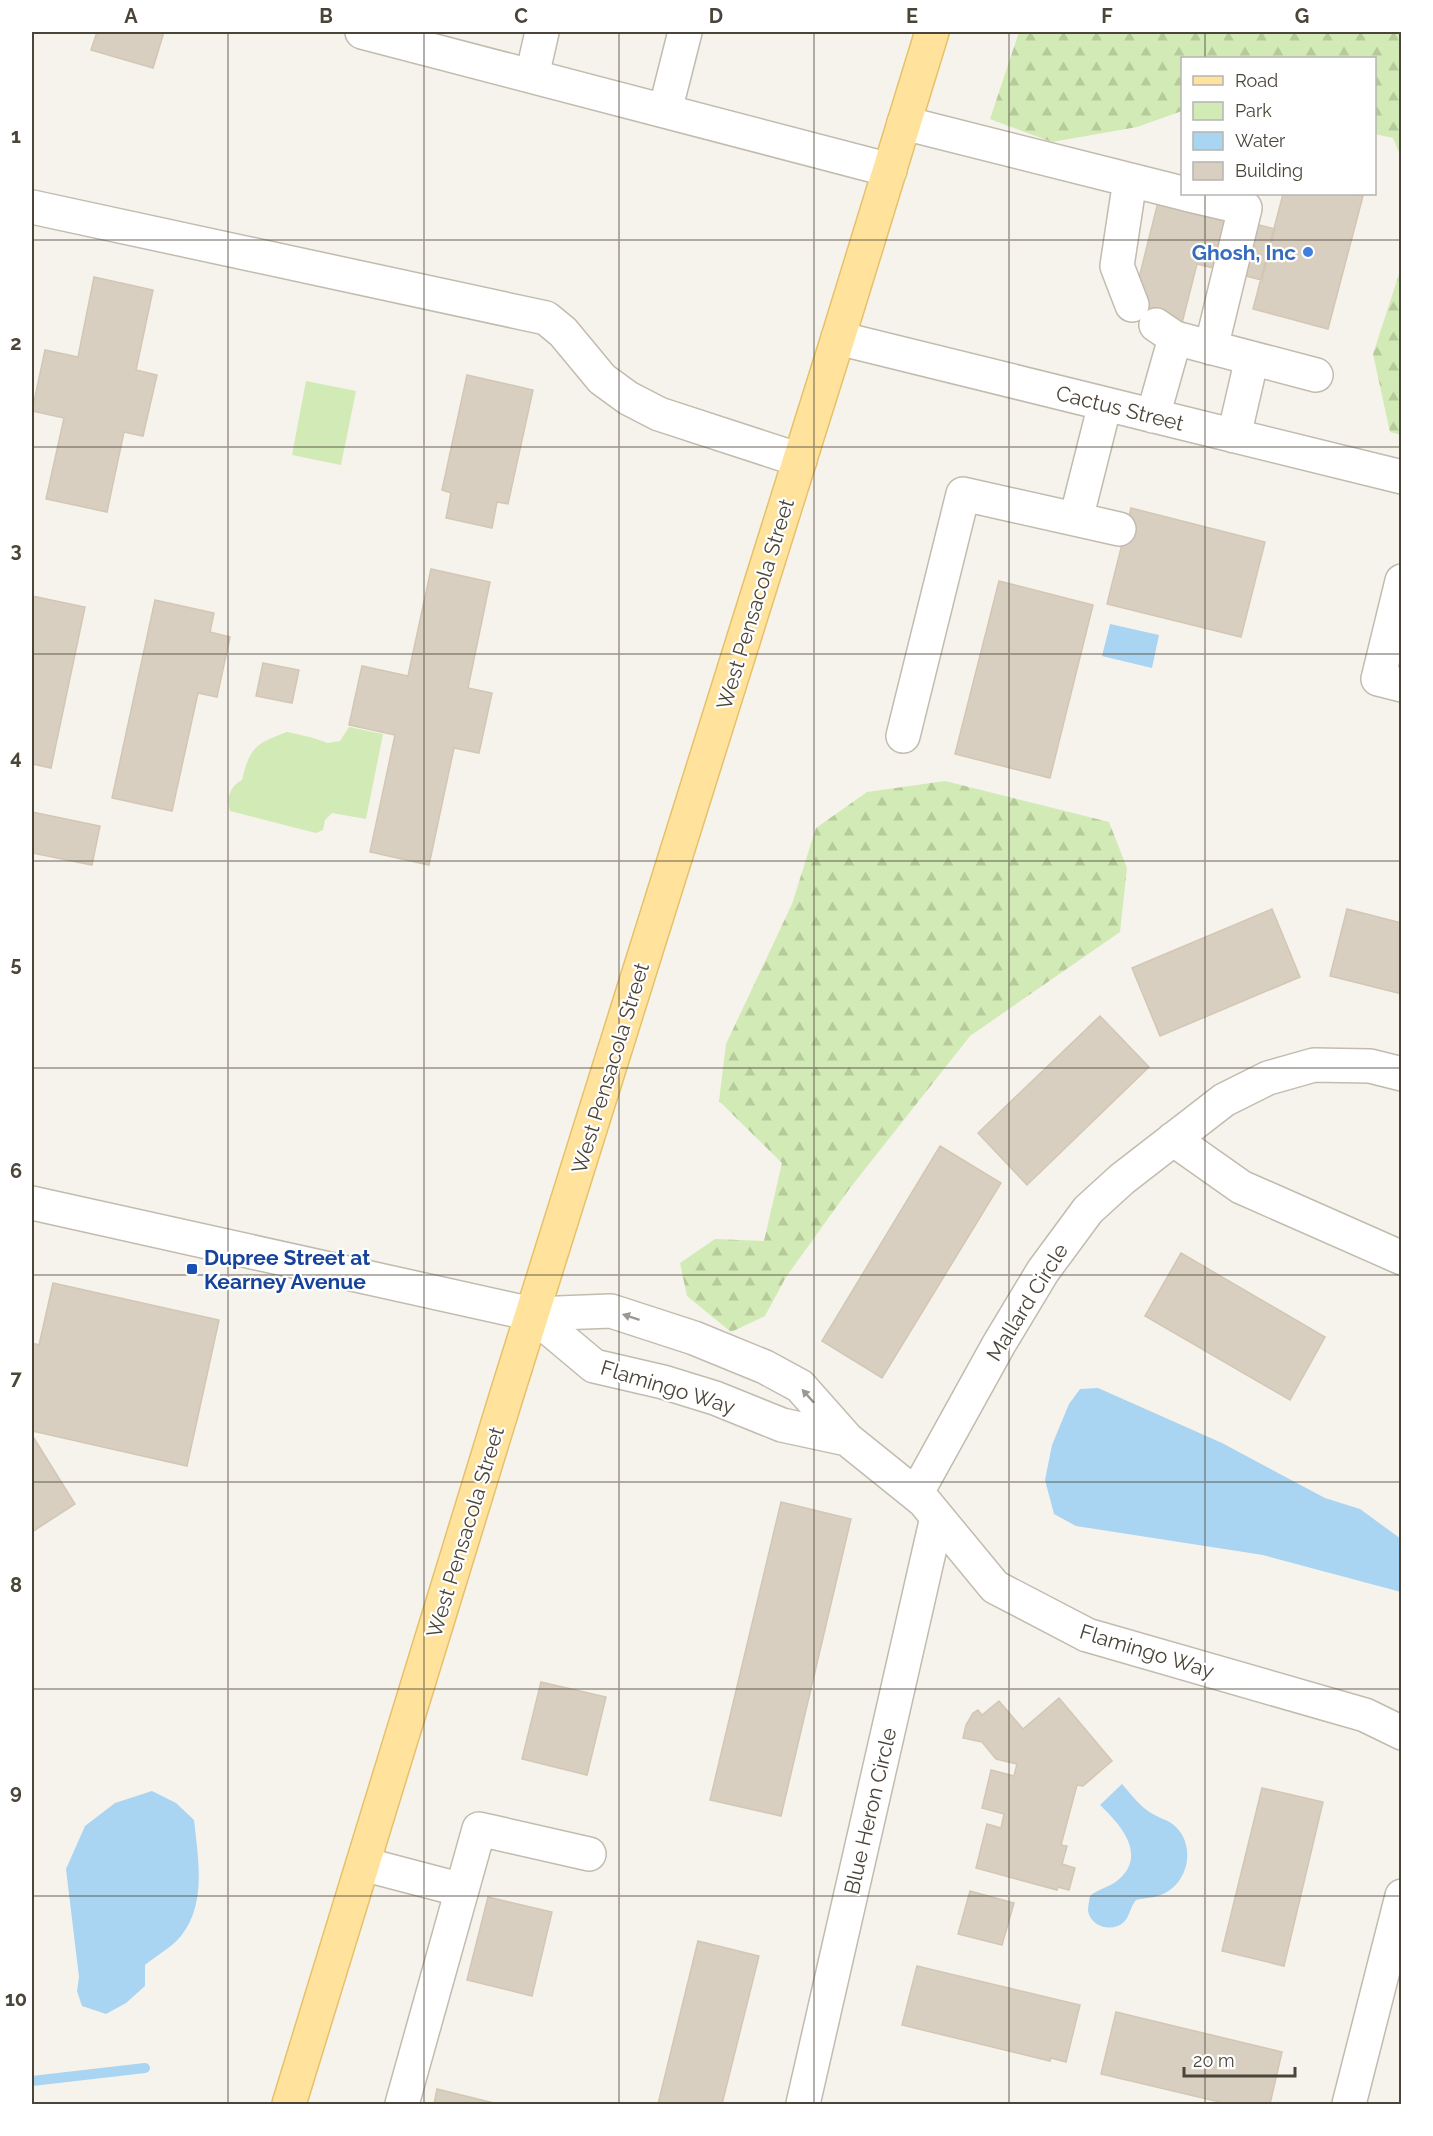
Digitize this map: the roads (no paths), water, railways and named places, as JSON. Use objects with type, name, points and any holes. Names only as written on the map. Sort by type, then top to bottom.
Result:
[{"type":"main road","name":"West Pensacola Street","points":[[289,2104],[532,1314],[932,32]]},
{"type":"street","points":[[362,32],[890,171]]},
{"type":"street","points":[[532,76],[542,32]]},
{"type":"street","points":[[665,111],[685,32]]},
{"type":"street","points":[[904,123],[1181,192]]},
{"type":"street","points":[[1130,180],[1117,266],[1154,323],[1154,416]]},
{"type":"street","points":[[1192,195],[1245,208],[1211,348]]},
{"type":"street","points":[[32,207],[546,318],[563,332],[602,379],[628,398],[659,414],[800,460]]},
{"type":"street","points":[[1154,323],[1211,348],[1316,375]]},
{"type":"street","name":"Cactus Street","points":[[838,338],[1401,477]]},
{"type":"street","points":[[1234,436],[1252,358]]},
{"type":"street","points":[[1076,519],[1106,404]]},
{"type":"street","points":[[903,736],[963,494],[1119,529]]},
{"type":"street","points":[[1401,581],[1378,680],[1401,685]]},
{"type":"street","name":"Mallard Circle","points":[[927,1506],[999,1344],[1050,1262],[1088,1210],[1122,1179],[1224,1101],[1268,1078],[1314,1065],[1370,1066],[1401,1074]]},
{"type":"street","points":[[1173,1139],[1241,1187],[1401,1258]]},
{"type":"street","points":[[32,1203],[532,1314]]},
{"type":"street","name":"Flamingo Way","points":[[532,1314],[611,1311],[694,1338],[765,1367],[800,1386],[848,1439],[927,1506],[995,1587],[1087,1635],[1365,1715],[1401,1733]]},
{"type":"street","name":"Flamingo Way","points":[[532,1314],[594,1366],[663,1382],[715,1398],[782,1425],[848,1439]]},
{"type":"street","name":"Blue Heron Circle","points":[[803,2104],[927,1506]]},
{"type":"street","points":[[402,2104],[479,1829],[589,1854]]},
{"type":"street","points":[[363,1864],[462,1890]]},
{"type":"street","points":[[1349,2104],[1401,1896]]},
{"type":"water","points":[[1110,624],[1159,635],[1152,668],[1102,656]]},
{"type":"water","points":[[1098,1388],[1222,1443],[1325,1498],[1360,1509],[1401,1539],[1401,1592],[1263,1555],[1076,1526],[1054,1514],[1045,1480],[1052,1445],[1069,1404],[1080,1389]]},
{"type":"water","points":[[1122,1784],[1144,1808],[1176,1827],[1186,1844],[1187,1854],[1183,1873],[1172,1889],[1160,1895],[1136,1900],[1124,1922],[1108,1928],[1093,1921],[1088,1908],[1090,1896],[1118,1880],[1127,1870],[1131,1860],[1128,1840],[1100,1805]]},
{"type":"water","points":[[152,1791],[176,1803],[194,1820],[199,1880],[195,1910],[181,1936],[169,1948],[145,1965],[145,1986],[126,2003],[106,2014],[82,2006],[77,1991],[79,1977],[66,1869],[85,1826],[115,1803]]},
{"type":"waterway","points":[[32,2081],[145,2068]]},
{"type":"place","name":"Ghosh, Inc","points":[[1308,252]]},
{"type":"place","name":"Dupree Street at Kearney Avenue","points":[[192,1269]]}]
